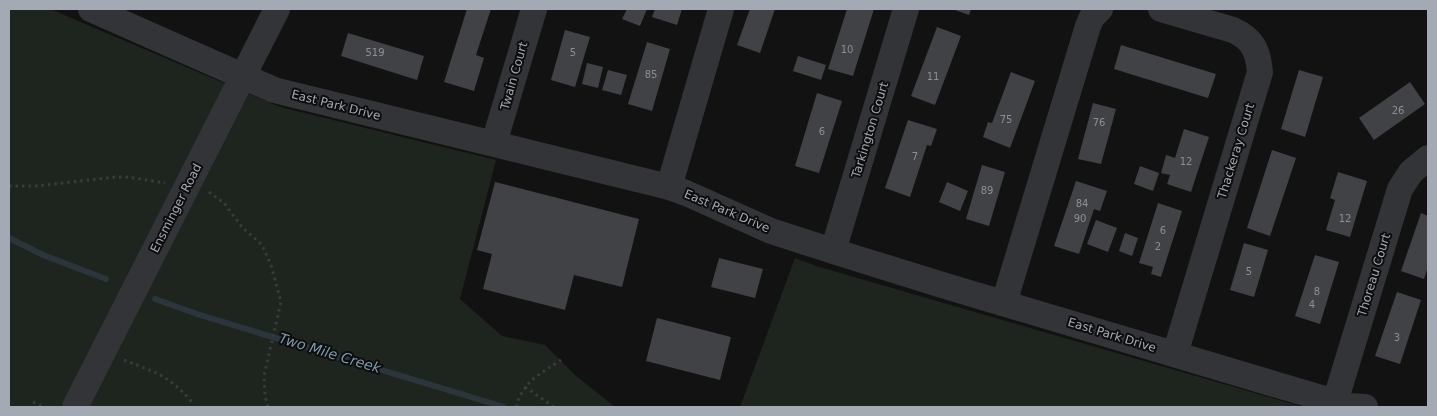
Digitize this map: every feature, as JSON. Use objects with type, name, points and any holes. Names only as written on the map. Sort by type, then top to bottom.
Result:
[{"type":"street","name":"East Park Drive","points":[[91,9],[274,90],[669,187],[771,231],[833,251],[1348,406],[1365,407]]},
{"type":"street","name":"Ensminger Road","points":[[75,407],[277,9]]},
{"type":"street","name":"Twain Court","points":[[494,143],[534,9]]},
{"type":"street","points":[[669,187],[721,9]]},
{"type":"street","name":"Tarkington Court","points":[[833,251],[906,9]]},
{"type":"street","points":[[1004,303],[1088,26],[1092,17],[1100,9]]},
{"type":"street","name":"Thackeray Court","points":[[1161,9],[1242,34],[1252,44],[1259,56],[1260,72],[1175,354]]},
{"type":"street","name":"Thoreau Court","points":[[1335,402],[1400,189],[1411,172],[1428,158]]},
{"type":"path","points":[[9,186],[36,186],[116,177],[168,184]]},
{"type":"path","points":[[204,188],[224,203],[242,226],[262,245],[271,265],[281,302],[264,376],[265,396],[268,407]]},
{"type":"path","points":[[120,359],[163,375],[178,386],[192,402]]},
{"type":"path","points":[[516,407],[524,387],[561,360]]},
{"type":"path","points":[[524,387],[554,407]]},
{"type":"path","points":[[33,402],[43,407]]},
{"type":"shaded area","points":[[9,9],[50,9],[280,107],[496,160],[460,299],[502,336],[545,345],[575,375],[615,407],[9,407]]},
{"type":"shaded area","points":[[795,258],[816,266],[1303,407],[740,407]]},
{"type":"building","points":[[467,9],[491,9],[476,55],[484,58],[474,91],[444,82]]},
{"type":"building","points":[[627,9],[647,9],[640,26],[622,19]]},
{"type":"building","points":[[655,9],[682,9],[677,25],[652,17]]},
{"type":"building","points":[[750,9],[775,9],[760,53],[737,45]]},
{"type":"building","points":[[847,9],[874,9],[853,76],[828,69]]},
{"type":"building","points":[[952,9],[971,9],[969,15]]},
{"type":"building","points":[[937,27],[961,36],[935,105],[911,96]]},
{"type":"building","points":[[565,30],[590,37],[575,87],[551,80]]},
{"type":"building","points":[[348,33],[424,56],[417,80],[341,56]]},
{"type":"building","points":[[647,42],[670,49],[652,111],[628,104]]},
{"type":"building","points":[[1121,45],[1216,74],[1208,98],[1114,69]]},
{"type":"building","points":[[798,56],[826,65],[821,80],[793,71]]},
{"type":"building","points":[[587,63],[603,67],[598,88],[582,84]]},
{"type":"building","points":[[608,70],[627,75],[621,95],[602,90]]},
{"type":"building","points":[[1299,70],[1323,77],[1305,137],[1281,129]]},
{"type":"building","points":[[1011,72],[1035,81],[1010,148],[983,137],[988,122],[992,123]]},
{"type":"building","points":[[1410,82],[1425,104],[1374,140],[1359,118]]},
{"type":"building","points":[[817,93],[842,101],[819,173],[795,166]]},
{"type":"building","points":[[1093,103],[1116,109],[1101,164],[1078,159]]},
{"type":"building","points":[[908,120],[937,129],[931,146],[927,145],[910,197],[885,188]]},
{"type":"building","points":[[1184,129],[1209,137],[1191,192],[1167,184],[1170,175],[1161,173],[1166,155],[1175,158]]},
{"type":"building","points":[[1272,150],[1296,158],[1270,236],[1247,228]]},
{"type":"building","points":[[982,165],[1005,172],[989,226],[966,219]]},
{"type":"building","points":[[1140,166],[1159,173],[1153,191],[1134,184]]},
{"type":"building","points":[[1338,172],[1367,181],[1350,237],[1326,230],[1335,200],[1330,198]]},
{"type":"building","points":[[1076,181],[1107,191],[1100,211],[1094,209],[1079,254],[1054,246]]},
{"type":"building","points":[[495,182],[639,219],[622,287],[574,275],[565,310],[483,289],[492,254],[477,250]]},
{"type":"building","points":[[947,182],[968,191],[960,211],[939,202]]},
{"type":"building","points":[[1158,203],[1182,211],[1161,277],[1151,274],[1153,267],[1139,263]]},
{"type":"building","points":[[1421,213],[1428,216],[1428,267],[1424,279],[1401,271]]},
{"type":"building","points":[[1096,220],[1117,228],[1108,252],[1087,244]]},
{"type":"building","points":[[1125,233],[1138,238],[1132,256],[1119,251]]},
{"type":"building","points":[[1244,243],[1268,250],[1254,297],[1230,290]]},
{"type":"building","points":[[1315,255],[1339,262],[1320,324],[1295,316]]},
{"type":"building","points":[[719,258],[763,269],[755,298],[711,287]]},
{"type":"building","points":[[1397,292],[1421,300],[1400,364],[1375,356]]},
{"type":"building","points":[[657,318],[731,337],[720,380],[646,361]]},
{"type":"waterway","name":"Two Mile Creek","points":[[9,238],[43,255],[106,279]]},
{"type":"waterway","name":"Two Mile Creek","points":[[155,299],[200,315],[504,407]]}]
